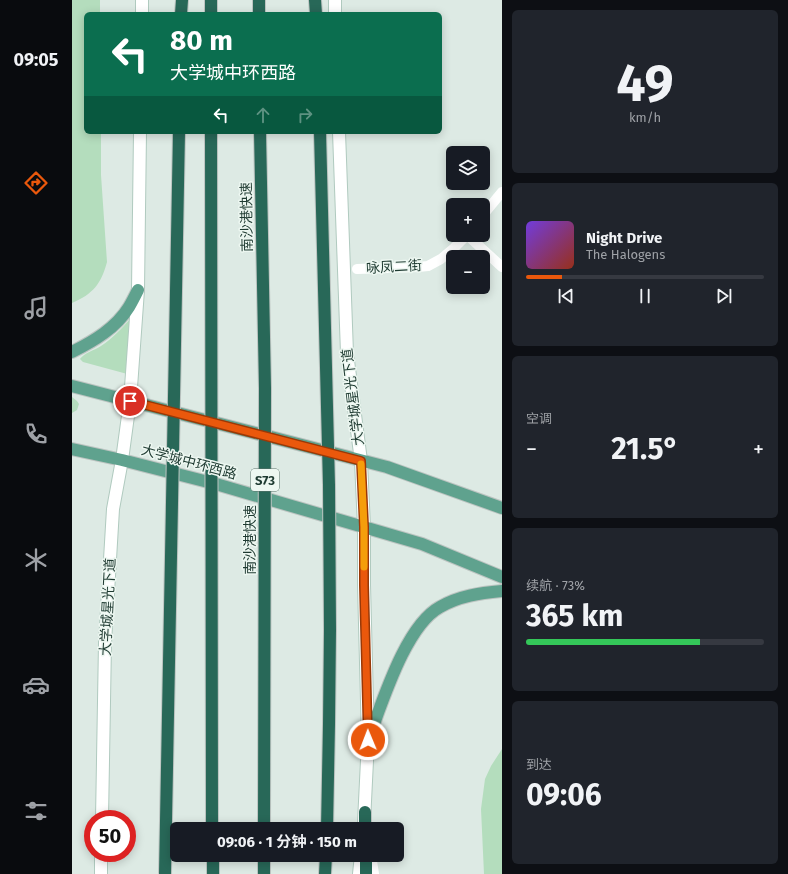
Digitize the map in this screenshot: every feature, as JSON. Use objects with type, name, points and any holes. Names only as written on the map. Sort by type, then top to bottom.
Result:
[{"type":"highway","points":[[181,12],[182,0]]},
{"type":"highway","points":[[211,0],[211,12]]},
{"type":"highway","points":[[258,0],[258,12]]},
{"type":"highway","points":[[315,0],[316,12]]},
{"type":"highway","points":[[165,874],[179,134]]},
{"type":"highway","points":[[211,134],[212,822]]},
{"type":"highway","name":"南沙港快速","points":[[260,134],[265,388],[264,822]]},
{"type":"highway","points":[[320,134],[329,485],[329,724],[327,822]]},
{"type":"highway","points":[[365,812],[365,822]]},
{"type":"highway","points":[[212,862],[212,874]]},
{"type":"highway","points":[[264,862],[264,874]]},
{"type":"highway","points":[[325,874],[326,862]]},
{"type":"highway","points":[[366,862],[366,874]]},
{"type":"main road","points":[[142,0],[142,12]]},
{"type":"main road","points":[[335,0],[335,12]]},
{"type":"main road","name":"大学城星光下道","points":[[102,810],[106,635],[113,509],[122,460],[130,401],[138,290],[140,134]]},
{"type":"main road","name":"大学城星光下道","points":[[339,134],[347,353],[361,461],[364,527],[368,740],[365,812]]},
{"type":"main road","points":[[72,352],[112,327],[128,308],[138,290]]},
{"type":"main road","points":[[72,386],[387,468],[502,508]]},
{"type":"main road","name":"大学城中环西路","points":[[72,449],[216,484],[422,544],[502,577]]},
{"type":"main road","points":[[368,740],[394,672],[410,640],[424,620],[438,608],[458,598],[502,591]]},
{"type":"main road","points":[[101,862],[101,874]]},
{"type":"main road","points":[[359,874],[360,862]]},
{"type":"main road","points":[[371,862],[373,874]]},
{"type":"lane","points":[[490,207],[502,192]]},
{"type":"lane","name":"咏凤二街","points":[[357,269],[428,266],[441,259],[460,242]]},
{"type":"lane","points":[[475,242],[502,267]]},
{"type":"green space","points":[[72,0],[100,0],[100,12],[84,12],[84,134],[101,134],[101,175],[107,262],[99,282],[91,292],[72,303]]},
{"type":"green space","points":[[131,318],[131,375],[83,362],[80,359],[109,340]]},
{"type":"green space","points":[[72,397],[79,404],[77,410],[72,413]]},
{"type":"green space","points":[[502,749],[502,874],[484,874],[481,809],[485,779]]},
{"type":"slow traffic","points":[[361,464],[364,567]]},
{"type":"route","points":[[130,401],[361,461],[364,527],[368,740]]}]
